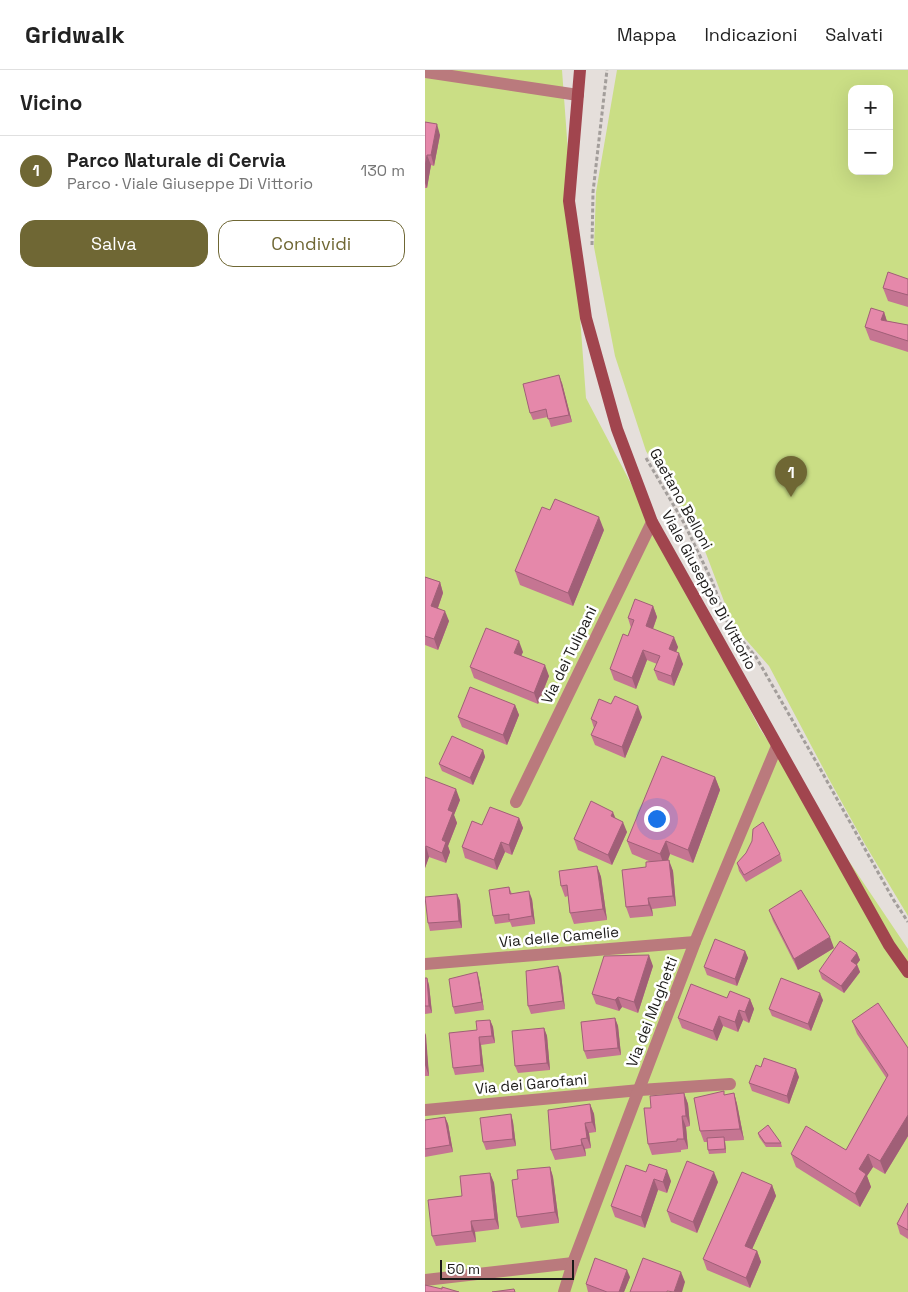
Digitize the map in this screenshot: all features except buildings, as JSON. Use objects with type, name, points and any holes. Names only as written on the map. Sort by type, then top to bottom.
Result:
[{"type":"street","name":"Viale Giuseppe Di Vittorio","points":[[580,70],[569,201],[586,318],[617,429],[652,522],[889,945],[908,972]]},
{"type":"street","points":[[425,72],[578,95]]},
{"type":"street","name":"Via dei Tulipani","points":[[517,802],[652,522]]},
{"type":"street","name":"Via dei Mughetti","points":[[564,1292],[695,942],[777,746]]},
{"type":"street","name":"Via delle Camelie","points":[[425,964],[695,942]]},
{"type":"street","name":"Via dei Garofani","points":[[425,1110],[640,1090],[730,1084]]},
{"type":"street","points":[[425,1280],[573,1264]]},
{"type":"path","points":[[592,248],[593,192],[607,70]]},
{"type":"path","name":"Gaetano Belloni","points":[[643,452],[684,523],[711,581],[728,624],[756,657],[893,899],[908,922]]},
{"type":"green space","points":[[425,70],[562,70],[586,398],[760,729],[908,949],[908,1292],[425,1292]]},
{"type":"green space","points":[[617,70],[908,70],[908,916],[866,846],[769,666],[733,625],[702,543],[646,451],[615,356],[594,247],[596,192]]},
{"type":"place","name":"Parco Naturale di Cervia","points":[[791,497]]}]
